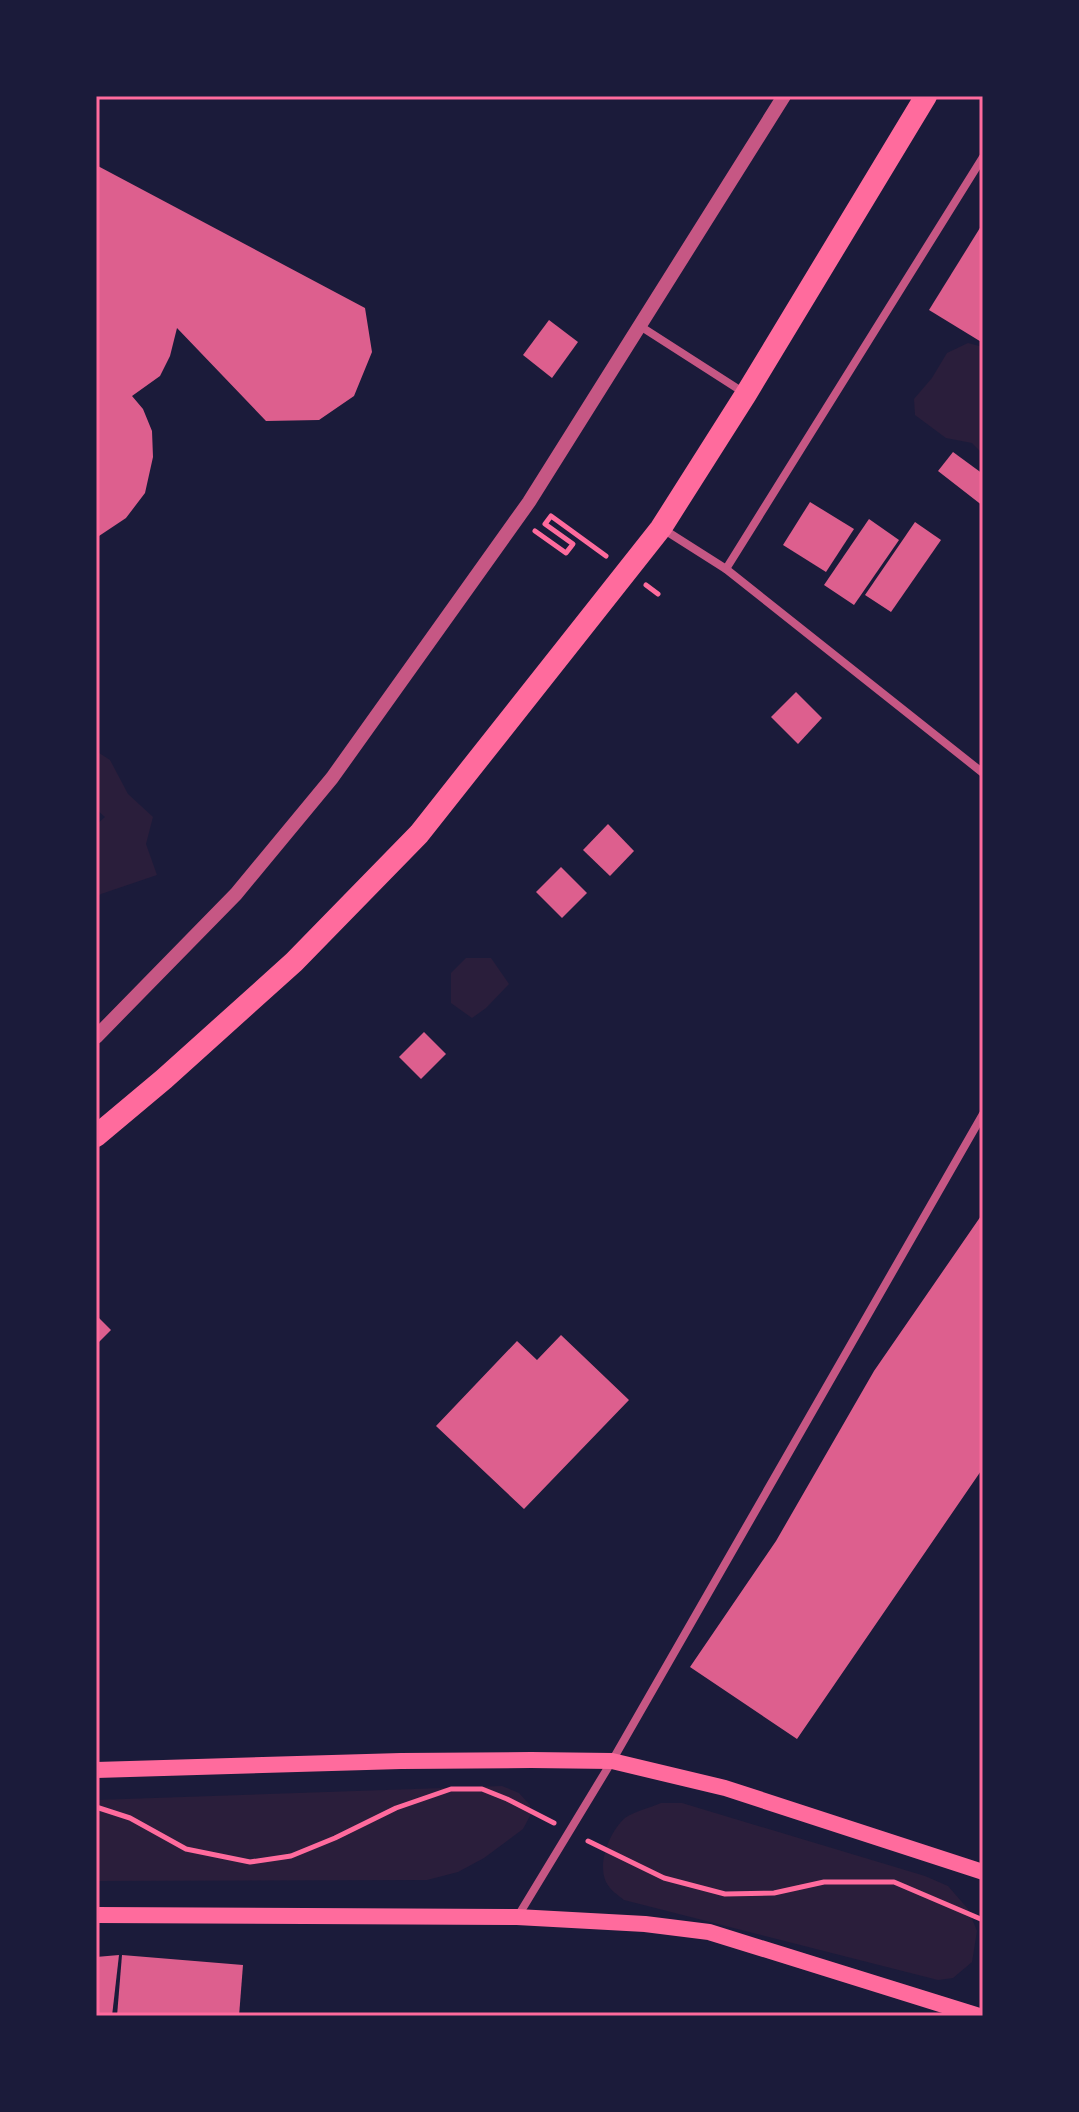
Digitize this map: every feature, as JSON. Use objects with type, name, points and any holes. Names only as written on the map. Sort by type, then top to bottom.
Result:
[{"type":"highway","points":[[96,1136],[294,962],[419,834],[661,528],[926,96]]},
{"type":"main road","points":[[96,1770],[401,1761],[612,1761],[725,1788],[983,1872]]},
{"type":"main road","points":[[96,1915],[517,1917],[645,1924],[709,1932],[979,2016]]},
{"type":"street","points":[[96,1037],[236,894],[332,778],[529,502],[784,96]]},
{"type":"street","points":[[726,569],[983,157]]},
{"type":"street","points":[[640,326],[746,394]]},
{"type":"street","points":[[661,528],[726,569],[983,773]]},
{"type":"street","points":[[517,1917],[612,1761],[983,1114]]},
{"type":"path","points":[[529,502],[543,512],[532,529],[566,553],[573,544],[545,524],[551,516],[658,594]]},
{"type":"shaded area","points":[[968,343],[983,347],[983,454],[972,443],[946,438],[915,415],[914,399],[947,353]]},
{"type":"shaded area","points":[[96,751],[110,760],[128,794],[153,817],[146,844],[157,875],[96,898],[96,825],[105,817],[96,809]]},
{"type":"shaded area","points":[[466,958],[491,958],[509,984],[472,1018],[451,1003],[451,973]]},
{"type":"shaded area","points":[[502,1786],[519,1793],[530,1805],[531,1814],[523,1829],[484,1858],[458,1872],[427,1880],[96,1881],[96,1800]]},
{"type":"shaded area","points":[[661,1803],[682,1803],[925,1876],[948,1886],[968,1909],[977,1931],[972,1962],[953,1978],[938,1980],[624,1900],[606,1882],[603,1866],[606,1848],[625,1818]]},
{"type":"building","points":[[96,165],[365,308],[372,352],[354,396],[319,420],[266,421],[177,328],[170,356],[160,376],[132,396],[143,409],[152,431],[153,457],[145,493],[126,518],[96,538]]},
{"type":"building","points":[[983,223],[983,343],[929,310]]},
{"type":"building","points":[[549,320],[578,342],[552,378],[523,355]]},
{"type":"building","points":[[953,452],[983,474],[983,506],[938,471]]},
{"type":"building","points":[[810,502],[854,529],[826,572],[783,545]]},
{"type":"building","points":[[869,519],[899,540],[854,605],[824,585]]},
{"type":"building","points":[[915,522],[941,540],[891,612],[865,595]]},
{"type":"building","points":[[796,692],[822,718],[798,744],[771,717]]},
{"type":"building","points":[[608,824],[634,851],[610,876],[583,850]]},
{"type":"building","points":[[561,867],[587,893],[562,918],[536,892]]},
{"type":"building","points":[[424,1032],[446,1054],[421,1079],[399,1057]]},
{"type":"building","points":[[983,1213],[983,1468],[797,1739],[690,1667],[776,1541],[874,1371]]},
{"type":"building","points":[[96,1315],[111,1330],[96,1345]]},
{"type":"building","points":[[561,1335],[629,1400],[524,1509],[436,1426],[517,1341],[537,1360]]},
{"type":"building","points":[[119,1955],[112,2016],[96,2016],[96,1957]]},
{"type":"building","points":[[122,1955],[243,1965],[239,2016],[117,2016]]}]
